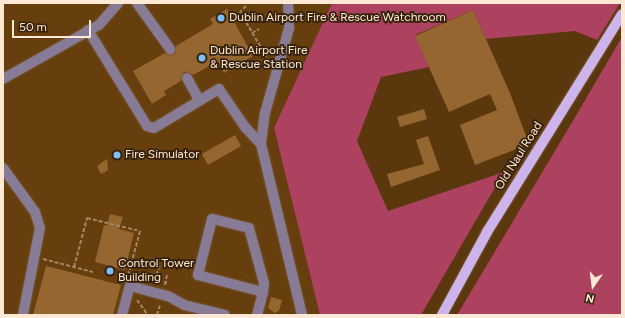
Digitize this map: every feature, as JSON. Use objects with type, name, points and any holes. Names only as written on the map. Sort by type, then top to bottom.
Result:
[{"type":"main road","name":"Old Naul Road","points":[[442,315],[487,232],[622,14]]},
{"type":"lane","points":[[3,79],[98,25],[118,3]]},
{"type":"lane","points":[[288,3],[288,28],[267,106],[261,144],[302,315]]},
{"type":"lane","points":[[140,4],[170,49]]},
{"type":"lane","points":[[88,30],[147,126],[154,128],[219,89],[245,127],[261,144]]},
{"type":"lane","points":[[187,78],[200,101]]},
{"type":"lane","points":[[3,168],[35,212],[40,228],[36,257],[23,315]]},
{"type":"lane","points":[[256,315],[262,292],[264,283],[249,228],[212,219],[198,275],[262,292]]},
{"type":"lane","points":[[122,315],[130,286],[168,296],[184,305],[225,315]]},
{"type":"path","points":[[246,6],[240,12],[271,66]]},
{"type":"path","points":[[252,33],[259,29]]},
{"type":"path","points":[[74,267],[87,218],[140,231],[129,274],[130,286],[148,315]]},
{"type":"path","points":[[36,257],[94,272]]},
{"type":"path","points":[[155,281],[160,264]]},
{"type":"path","points":[[129,274],[167,283]]},
{"type":"shaded area","points":[[3,3],[332,3],[274,128],[320,315],[3,315]]},
{"type":"shaded area","points":[[332,3],[620,3],[597,40],[575,31],[486,39],[473,10],[415,35],[429,67],[381,77],[357,141],[388,211],[504,172],[421,315],[320,315],[274,128]]},
{"type":"shaded area","points":[[622,37],[622,315],[457,315],[571,124]]},
{"type":"building","name":"Dublin Airport Fire & Rescue Station","points":[[227,9],[253,56],[224,73],[218,61],[193,75],[184,72],[181,81],[164,91],[166,95],[152,104],[133,71],[165,53],[173,54],[176,46],[213,24],[210,19]]},
{"type":"building","points":[[473,10],[510,93],[529,144],[475,165],[460,125],[497,110],[490,94],[449,112],[415,36]]},
{"type":"building","points":[[424,109],[427,119],[400,127],[397,117]]},
{"type":"building","points":[[235,135],[241,146],[208,165],[202,154]]},
{"type":"building","points":[[428,136],[440,170],[391,187],[387,174],[424,164],[416,140]]},
{"type":"building","points":[[107,159],[108,170],[101,174],[97,166]]},
{"type":"building","points":[[110,214],[123,217],[119,229],[134,233],[125,270],[95,262],[104,225],[107,226]]},
{"type":"building","name":"Control Tower Building","points":[[46,266],[121,285],[113,315],[33,315]]},
{"type":"building","points":[[271,297],[282,300],[279,311],[275,313],[268,308]]},
{"type":"place","name":"Dublin Airport Fire & Rescue Watchroom","points":[[221,18]]},
{"type":"place","name":"Dublin Airport Fire & Rescue Station","points":[[202,58]]},
{"type":"place","name":"Fire Simulator","points":[[117,155]]},
{"type":"place","name":"Control Tower Building","points":[[110,271]]}]
